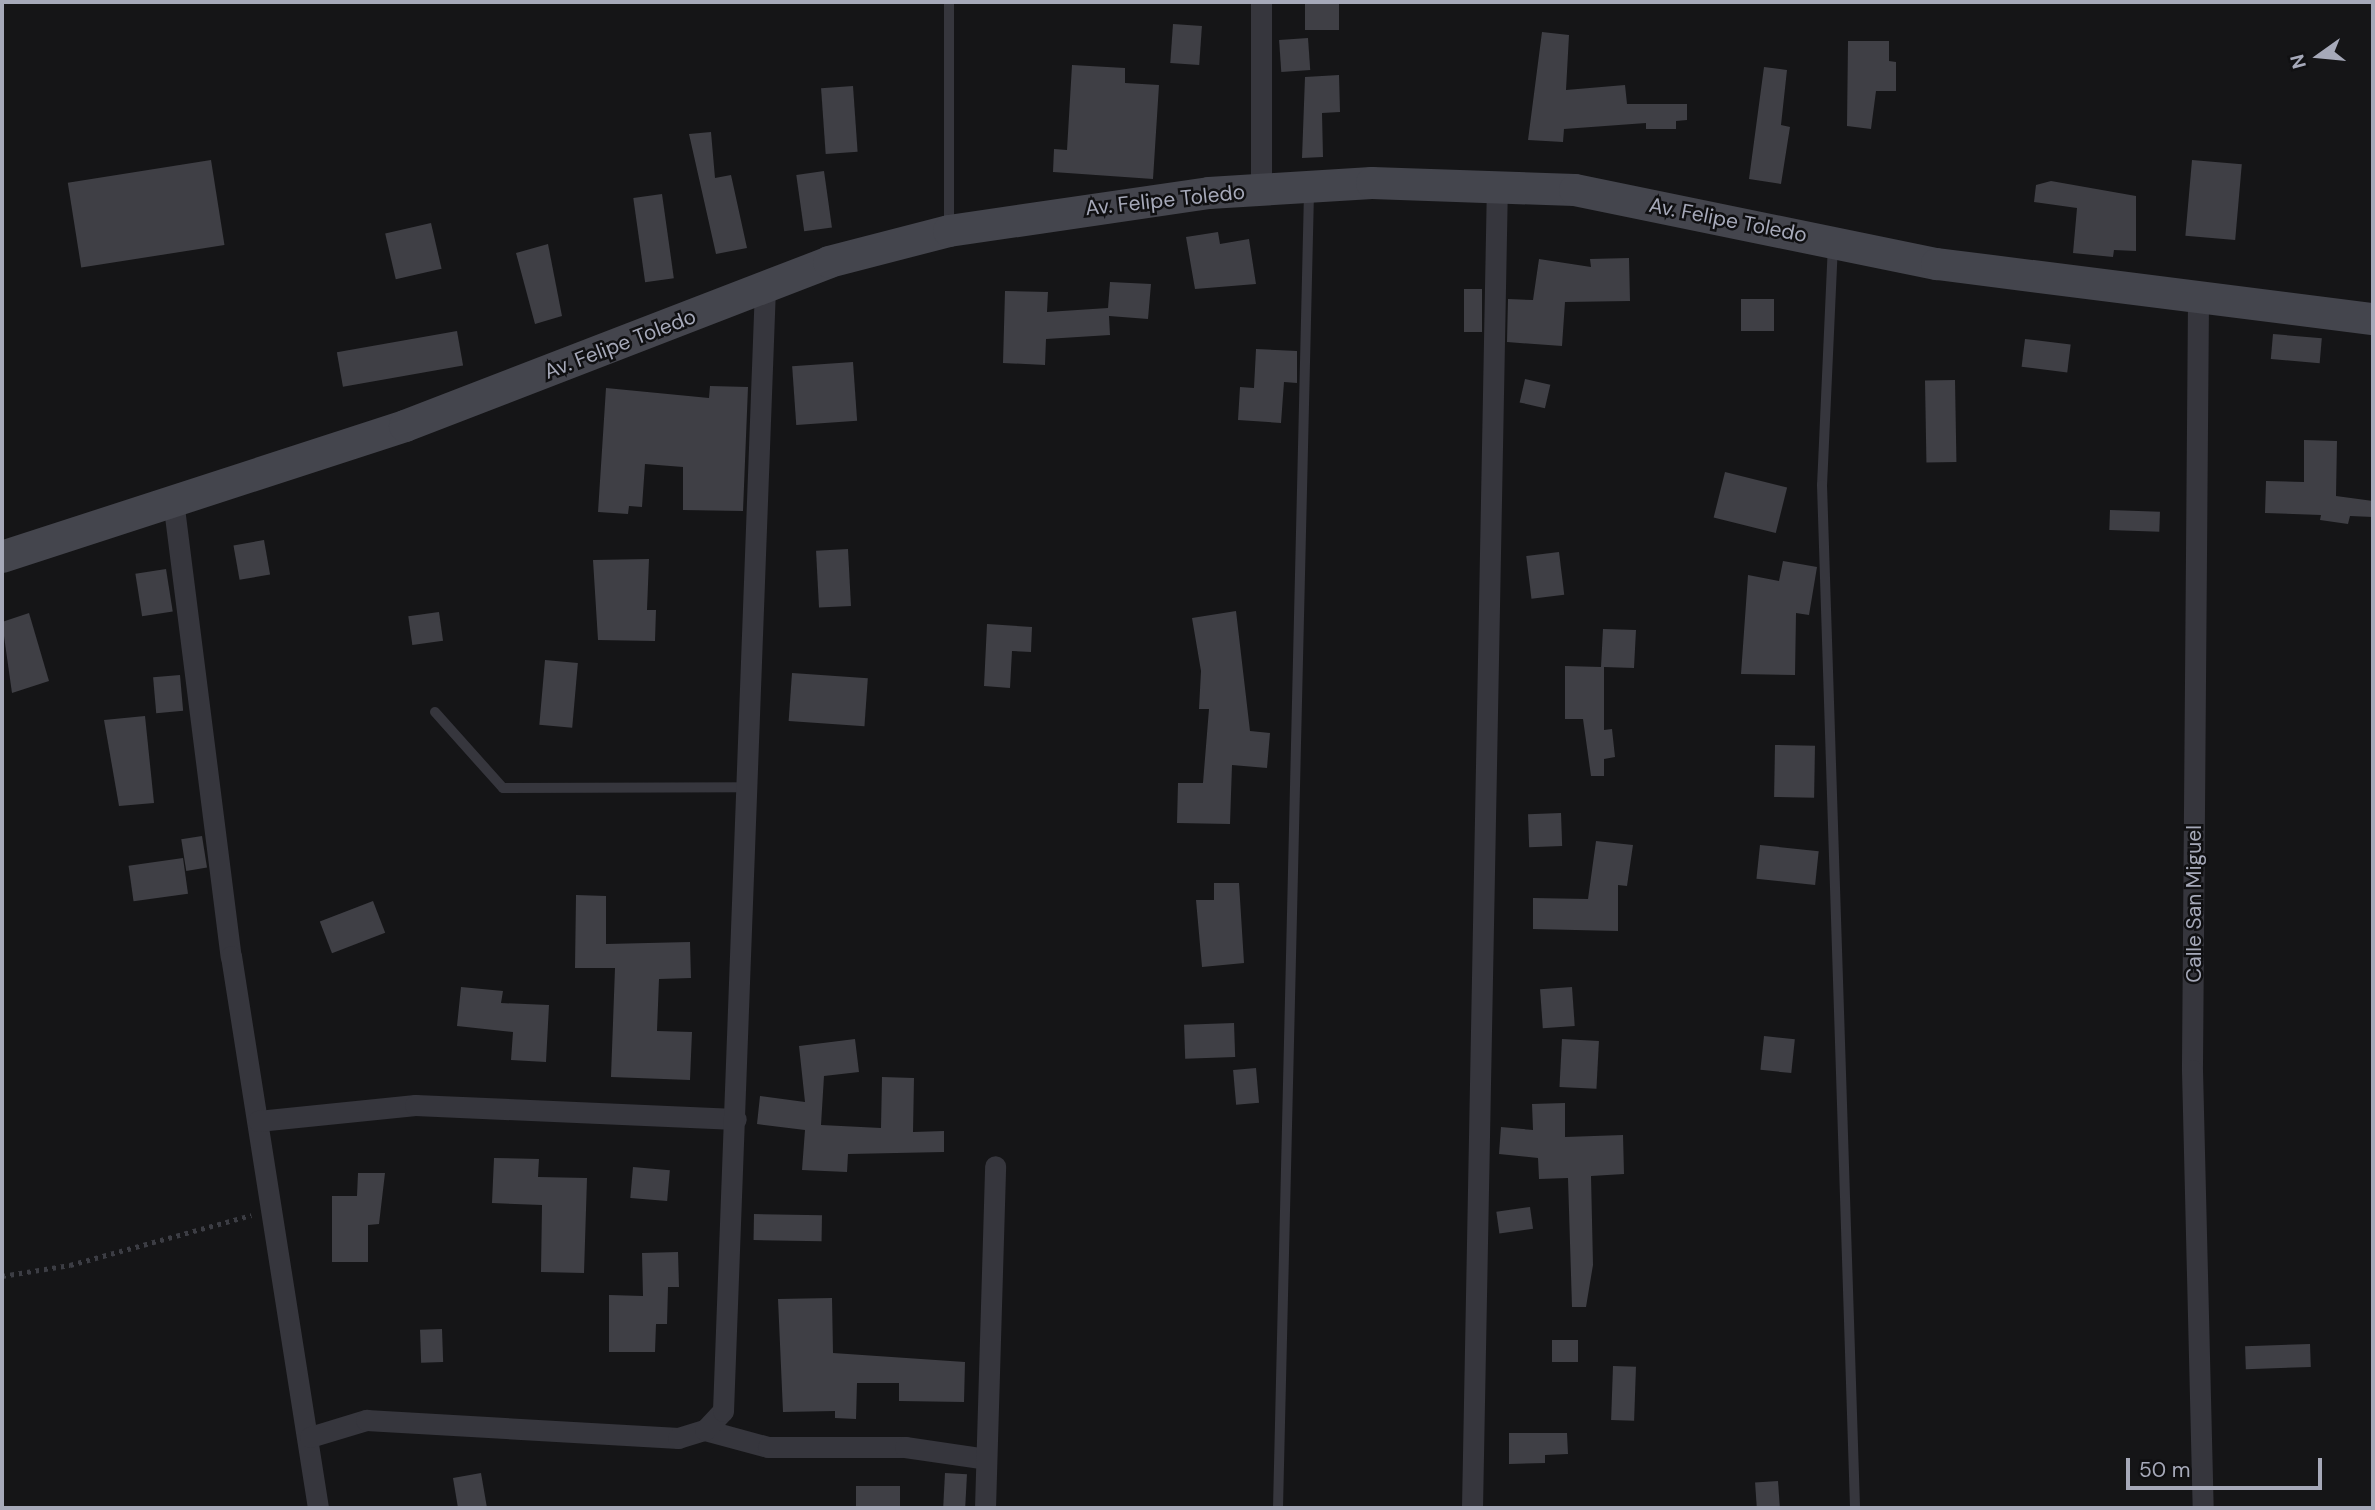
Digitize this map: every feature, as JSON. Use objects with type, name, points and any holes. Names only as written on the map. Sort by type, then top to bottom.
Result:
[{"type":"main road","name":"Av. Felipe Toledo","points":[[2,556],[405,426],[829,262],[949,230],[1261,190],[1497,183],[1575,190],[1937,264],[2198,300],[2373,319]]},
{"type":"street","points":[[1261,2],[1261,190]]},
{"type":"street","points":[[1472,1508],[1497,183]]},
{"type":"street","points":[[310,1437],[366,1420],[678,1438],[705,1430],[723,1410],[736,1119],[765,287]]},
{"type":"street","name":"Calle San Miguel","points":[[2198,300],[2192,1070],[2203,1508]]},
{"type":"street","points":[[173,499],[258,1121],[310,1437],[318,1508]]},
{"type":"street","points":[[258,1121],[415,1105],[736,1119]]},
{"type":"street","points":[[985,1508],[995,1166]]},
{"type":"street","points":[[705,1430],[768,1447],[905,1447],[986,1460]]},
{"type":"lane","points":[[949,2],[949,230]]},
{"type":"lane","points":[[1278,1508],[1309,187]]},
{"type":"lane","points":[[1833,242],[1822,485],[1855,1508]]},
{"type":"lane","points":[[435,712],[503,788],[748,787]]},
{"type":"path","points":[[2,1276],[71,1265],[272,1210]]},
{"type":"building","points":[[1305,2],[1339,2],[1339,30],[1305,30]]},
{"type":"building","points":[[1173,24],[1202,26],[1199,65],[1170,63]]},
{"type":"building","points":[[1542,32],[1569,35],[1566,90],[1625,85],[1627,104],[1687,104],[1687,120],[1676,121],[1676,129],[1646,129],[1646,123],[1564,129],[1563,142],[1528,140]]},
{"type":"building","points":[[1308,38],[1310,70],[1281,72],[1279,40]]},
{"type":"building","points":[[1848,41],[1889,41],[1889,61],[1896,62],[1896,91],[1876,91],[1871,129],[1847,126]]},
{"type":"building","points":[[1072,65],[1125,68],[1125,83],[1159,85],[1153,179],[1053,172],[1054,149],[1067,150]]},
{"type":"building","points":[[1764,67],[1787,70],[1781,125],[1790,127],[1781,184],[1749,179]]},
{"type":"building","points":[[1339,75],[1340,112],[1322,113],[1323,157],[1302,158],[1305,77]]},
{"type":"building","points":[[853,86],[858,152],[826,154],[821,88]]},
{"type":"building","points":[[711,132],[715,178],[731,175],[747,248],[716,254],[689,134]]},
{"type":"building","points":[[211,160],[224,245],[81,268],[68,183]]},
{"type":"building","points":[[2192,160],[2242,164],[2235,240],[2185,236]]},
{"type":"building","points":[[824,171],[832,227],[804,231],[796,175]]},
{"type":"building","points":[[2051,181],[2136,196],[2136,251],[2114,250],[2113,257],[2073,253],[2077,208],[2034,202],[2036,185]]},
{"type":"building","points":[[662,194],[674,278],[645,282],[633,198]]},
{"type":"building","points":[[431,223],[442,269],[396,279],[385,234]]},
{"type":"building","points":[[1218,232],[1220,244],[1249,239],[1256,284],[1195,289],[1186,237]]},
{"type":"building","points":[[548,244],[562,316],[535,324],[516,253]]},
{"type":"building","points":[[1629,258],[1630,301],[1565,302],[1562,346],[1507,342],[1508,299],[1533,300],[1539,259],[1591,267],[1590,259]]},
{"type":"building","points":[[1110,282],[1151,284],[1148,319],[1109,316],[1110,335],[1046,339],[1045,365],[1003,363],[1005,291],[1048,292],[1047,312],[1108,308]]},
{"type":"building","points":[[1464,289],[1482,289],[1482,332],[1464,332]]},
{"type":"building","points":[[1741,299],[1774,299],[1774,331],[1741,331]]},
{"type":"building","points":[[457,331],[463,365],[343,387],[337,352]]},
{"type":"building","points":[[2273,334],[2322,338],[2320,363],[2271,359]]},
{"type":"building","points":[[2025,339],[2071,345],[2067,372],[2022,367]]},
{"type":"building","points":[[1256,349],[1297,351],[1297,383],[1284,382],[1281,423],[1238,420],[1240,387],[1254,388]]},
{"type":"building","points":[[853,362],[857,421],[796,425],[792,366]]},
{"type":"building","points":[[1525,379],[1550,385],[1545,408],[1520,402]]},
{"type":"building","points":[[1955,380],[1956,462],[1926,463],[1925,381]]},
{"type":"building","points":[[710,386],[748,387],[743,511],[683,510],[683,467],[645,464],[642,507],[629,506],[628,514],[598,512],[606,388],[709,398]]},
{"type":"building","points":[[2304,440],[2337,441],[2336,496],[2373,501],[2373,517],[2350,516],[2348,524],[2320,520],[2321,515],[2265,513],[2266,481],[2304,482]]},
{"type":"building","points":[[1725,472],[1787,487],[1776,533],[1714,518]]},
{"type":"building","points":[[2110,510],[2160,512],[2159,532],[2109,530]]},
{"type":"building","points":[[264,540],[270,574],[240,580],[233,545]]},
{"type":"building","points":[[848,549],[851,606],[819,608],[816,551]]},
{"type":"building","points":[[1559,552],[1564,595],[1531,599],[1526,556]]},
{"type":"building","points":[[649,559],[647,610],[656,610],[655,641],[598,640],[593,560]]},
{"type":"building","points":[[1783,561],[1817,567],[1809,615],[1796,613],[1795,675],[1741,674],[1748,575],[1779,581]]},
{"type":"building","points":[[166,569],[173,611],[142,616],[135,574]]},
{"type":"building","points":[[1236,611],[1250,731],[1270,733],[1267,768],[1232,765],[1230,824],[1177,823],[1178,783],[1203,783],[1209,709],[1199,709],[1201,671],[1192,618]]},
{"type":"building","points":[[439,612],[443,641],[412,645],[408,616]]},
{"type":"building","points":[[29,613],[49,681],[12,693],[2,622]]},
{"type":"building","points":[[987,624],[1032,627],[1031,652],[1012,651],[1010,688],[984,686]]},
{"type":"building","points":[[1603,629],[1636,630],[1634,668],[1604,667],[1604,730],[1612,729],[1615,757],[1604,759],[1604,776],[1591,776],[1583,719],[1565,719],[1565,666],[1601,667]]},
{"type":"building","points":[[545,660],[578,663],[572,728],[539,725]]},
{"type":"building","points":[[792,673],[868,678],[864,726],[789,721]]},
{"type":"building","points":[[180,675],[183,711],[156,713],[153,677]]},
{"type":"building","points":[[145,716],[154,803],[119,806],[104,720]]},
{"type":"building","points":[[1775,745],[1815,746],[1814,798],[1774,797]]},
{"type":"building","points":[[1561,813],[1562,846],[1529,847],[1528,814]]},
{"type":"building","points":[[202,836],[207,868],[186,871],[181,839]]},
{"type":"building","points":[[1596,841],[1633,845],[1627,886],[1618,885],[1618,931],[1533,929],[1533,898],[1588,899]]},
{"type":"building","points":[[1760,845],[1819,851],[1815,885],[1756,879]]},
{"type":"building","points":[[183,858],[188,894],[134,901],[129,866]]},
{"type":"building","points":[[1214,883],[1239,883],[1244,963],[1202,967],[1196,900],[1214,900]]},
{"type":"building","points":[[576,895],[606,896],[606,944],[690,942],[691,978],[659,979],[657,1031],[692,1032],[690,1080],[611,1077],[615,968],[575,968]]},
{"type":"building","points":[[373,901],[385,933],[332,953],[320,921]]},
{"type":"building","points":[[461,987],[503,991],[501,1003],[549,1005],[546,1062],[511,1060],[513,1032],[457,1026]]},
{"type":"building","points":[[1572,987],[1575,1026],[1543,1028],[1540,989]]},
{"type":"building","points":[[1234,1023],[1235,1057],[1185,1059],[1184,1025]]},
{"type":"building","points":[[1764,1036],[1795,1039],[1791,1073],[1760,1070]]},
{"type":"building","points":[[855,1039],[859,1072],[824,1076],[821,1125],[881,1128],[882,1077],[914,1078],[913,1132],[944,1131],[944,1152],[848,1154],[847,1172],[802,1170],[805,1130],[757,1124],[760,1096],[805,1102],[799,1046]]},
{"type":"building","points":[[1562,1039],[1599,1041],[1596,1089],[1559,1087]]},
{"type":"building","points":[[1256,1068],[1259,1103],[1236,1105],[1233,1070]]},
{"type":"building","points":[[1565,1103],[1565,1137],[1623,1135],[1624,1174],[1591,1176],[1593,1265],[1586,1307],[1572,1307],[1568,1178],[1539,1179],[1538,1158],[1499,1154],[1501,1127],[1533,1130],[1532,1104]]},
{"type":"building","points":[[494,1158],[539,1159],[538,1177],[587,1178],[584,1273],[541,1272],[542,1205],[492,1203]]},
{"type":"building","points":[[633,1167],[670,1170],[667,1201],[630,1198]]},
{"type":"building","points":[[358,1173],[385,1173],[379,1224],[368,1225],[368,1262],[332,1262],[332,1196],[357,1196]]},
{"type":"building","points":[[1530,1207],[1533,1229],[1499,1234],[1496,1212]]},
{"type":"building","points":[[754,1214],[822,1215],[822,1241],[754,1240]]},
{"type":"building","points":[[678,1252],[679,1287],[668,1287],[667,1324],[656,1324],[655,1352],[609,1352],[609,1295],[643,1296],[642,1253]]},
{"type":"building","points":[[832,1298],[833,1353],[965,1362],[964,1402],[899,1401],[899,1383],[857,1383],[856,1419],[835,1418],[835,1411],[783,1412],[778,1299]]},
{"type":"building","points":[[442,1329],[443,1362],[421,1363],[420,1330]]},
{"type":"building","points":[[1552,1340],[1578,1340],[1578,1362],[1552,1362]]},
{"type":"building","points":[[2310,1344],[2311,1367],[2246,1369],[2245,1346]]},
{"type":"building","points":[[1613,1366],[1636,1367],[1634,1421],[1611,1420]]},
{"type":"building","points":[[1509,1433],[1567,1433],[1568,1454],[1545,1455],[1545,1463],[1509,1464]]},
{"type":"building","points":[[481,1473],[487,1508],[458,1508],[453,1478]]},
{"type":"building","points":[[945,1473],[967,1474],[965,1508],[943,1508]]},
{"type":"building","points":[[1778,1481],[1780,1508],[1757,1508],[1755,1483]]},
{"type":"building","points":[[856,1486],[900,1486],[900,1508],[856,1508]]}]
